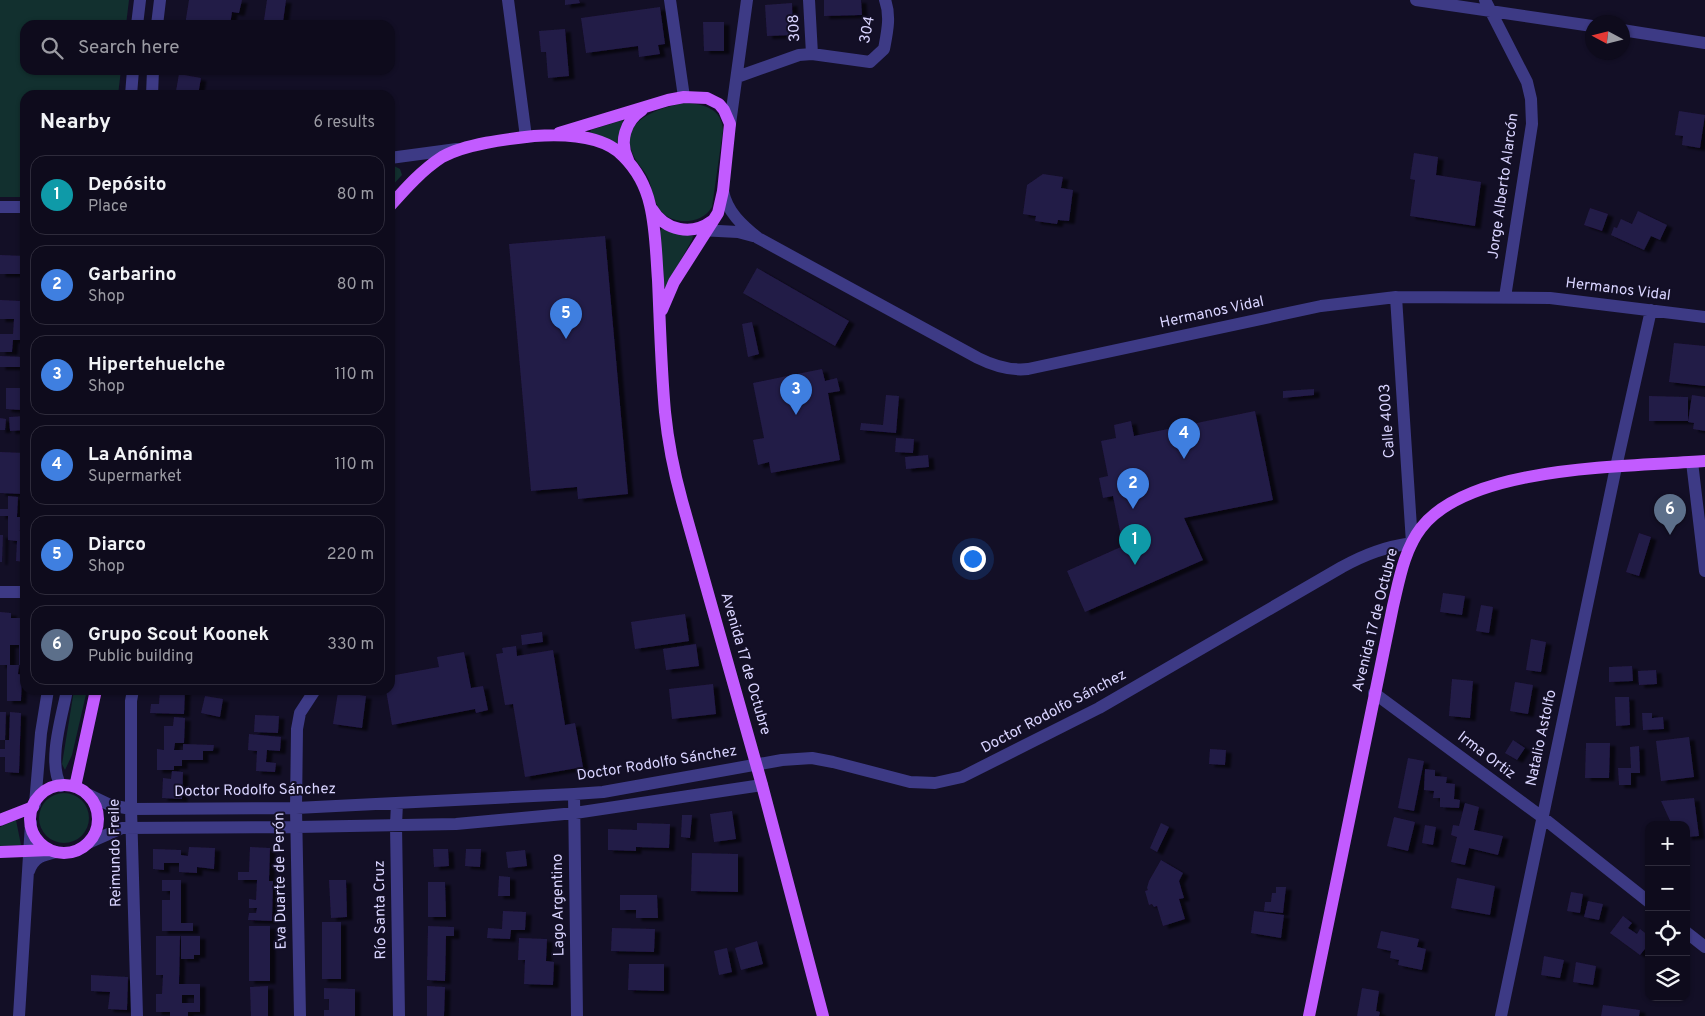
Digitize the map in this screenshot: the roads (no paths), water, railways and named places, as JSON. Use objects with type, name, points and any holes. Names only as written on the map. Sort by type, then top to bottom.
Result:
[{"type":"main road","name":"Avenida 17 de Octubre","points":[[395,200],[412,181],[428,167],[462,148],[554,134],[684,97],[700,97],[713,100],[724,110],[730,124],[720,205],[669,292],[660,318]]},
{"type":"main road","points":[[630,164],[624,149],[626,130],[633,117],[644,108]]},
{"type":"main road","name":"Avenida 17 de Octubre","points":[[554,134],[608,145],[623,156],[642,182],[650,205],[656,241],[665,412],[672,462],[762,785],[823,1016]]},
{"type":"main road","points":[[650,205],[664,223],[679,229],[706,226]]},
{"type":"main road","name":"Avenida 17 de Octubre","points":[[1309,1016],[1374,693],[1395,599],[1412,543],[1420,529],[1445,506],[1475,491],[1512,480],[1616,467],[1705,461]]},
{"type":"main road","points":[[75,787],[82,747],[95,695]]},
{"type":"main road","points":[[0,852],[70,852],[76,851],[88,843],[95,832],[98,818],[95,805],[86,794],[75,787],[62,786],[48,790],[38,798],[34,805],[31,823],[32,830],[39,842],[53,851]]},
{"type":"main road","points":[[0,820],[34,805]]},
{"type":"street","points":[[138,20],[140,0]]},
{"type":"street","points":[[158,20],[160,0]]},
{"type":"street","points":[[508,0],[526,137]]},
{"type":"street","points":[[670,0],[684,97]]},
{"type":"street","points":[[730,124],[747,0]]},
{"type":"street","name":"308","points":[[810,0],[812,54]]},
{"type":"street","name":"304","points":[[812,54],[870,62],[884,49],[888,32],[888,9],[885,0]]},
{"type":"street","points":[[1416,0],[1488,5],[1585,25]]},
{"type":"street","name":"Jorge Alberto Alarcón","points":[[1488,5],[1527,82],[1531,99],[1532,124],[1505,297]]},
{"type":"street","points":[[1630,31],[1705,43]]},
{"type":"street","points":[[737,77],[799,55],[812,54]]},
{"type":"street","points":[[131,90],[133,75]]},
{"type":"street","points":[[152,90],[153,75]]},
{"type":"street","points":[[395,157],[462,148]]},
{"type":"street","name":"Hermanos Vidal","points":[[723,191],[725,200],[733,214],[758,238]]},
{"type":"street","points":[[0,207],[20,207]]},
{"type":"street","name":"Hermanos Vidal","points":[[706,226],[758,238],[978,358],[988,363],[1019,370],[1321,306],[1396,297],[1550,298],[1705,317]]},
{"type":"street","name":"Calle 4003","points":[[1396,297],[1412,543]]},
{"type":"street","name":"Natalio Astolfo","points":[[1501,1016],[1616,467],[1651,310]]},
{"type":"street","points":[[1692,462],[1705,571]]},
{"type":"street","name":"Doctor Rodolfo Sánchez","points":[[86,794],[110,805],[131,809],[296,808],[397,803],[603,792],[756,764],[812,758],[910,782],[935,783],[962,777],[1099,708],[1357,559],[1390,546],[1412,543]]},
{"type":"street","points":[[0,592],[20,592]]},
{"type":"street","name":"Irma Ortiz","points":[[1374,693],[1542,817],[1645,899]]},
{"type":"street","points":[[34,805],[41,733],[47,695]]},
{"type":"street","points":[[62,786],[57,776],[54,760],[66,695]]},
{"type":"street","name":"Reimundo Freile","points":[[132,695],[131,809],[136,1016]]},
{"type":"street","name":"Eva Duarte de Perón","points":[[300,1016],[296,808],[297,728],[300,713],[312,695]]},
{"type":"street","points":[[88,843],[118,829],[132,827],[297,827],[456,824],[575,813],[762,785]]},
{"type":"street","name":"Lago Argentino","points":[[574,794],[577,1016]]},
{"type":"street","name":"Río Santa Cruz","points":[[397,803],[399,1016]]},
{"type":"street","points":[[19,1016],[31,823]]},
{"type":"street","points":[[29,873],[36,859],[53,851]]},
{"type":"street","points":[[1690,935],[1705,947]]},
{"type":"place","name":"Diarco","points":[[566,339]]},
{"type":"place","name":"Hipertehuelche","points":[[796,415]]},
{"type":"place","name":"La Anónima","points":[[1184,459]]},
{"type":"place","name":"Garbarino","points":[[1133,509]]},
{"type":"place","name":"Grupo Scout Koonek","points":[[1670,535]]},
{"type":"place","name":"Depósito","points":[[1135,565]]}]
